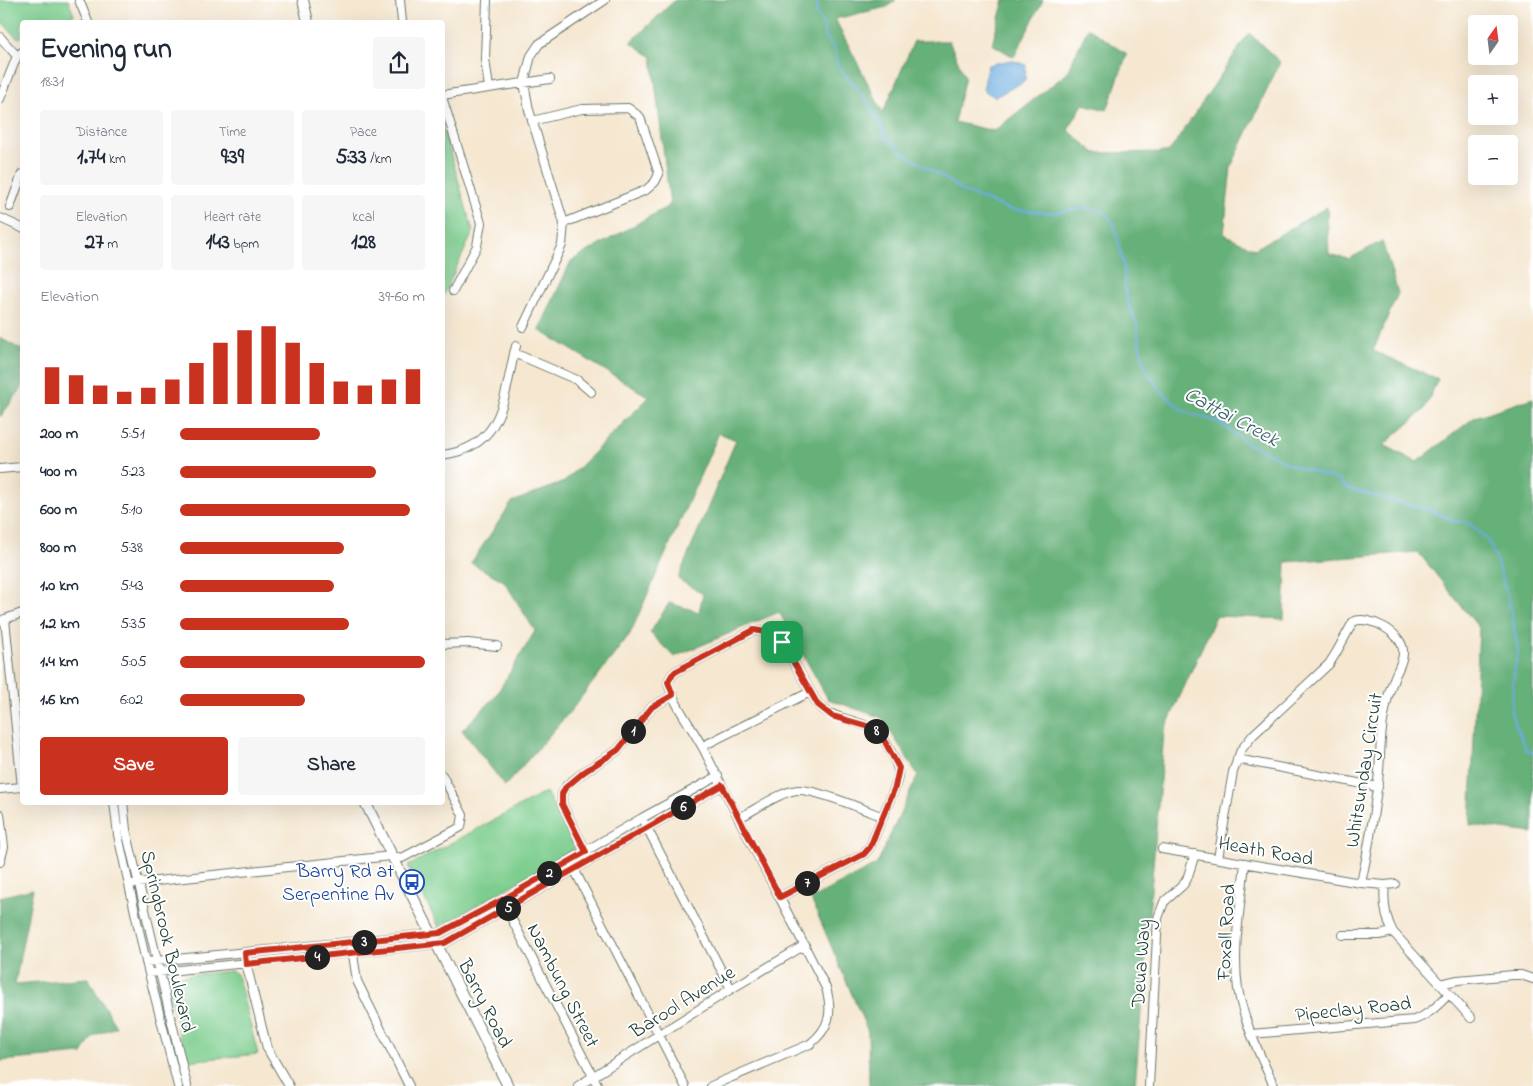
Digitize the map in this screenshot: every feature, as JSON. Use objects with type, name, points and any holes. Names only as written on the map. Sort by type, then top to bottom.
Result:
[{"type":"street","points":[[78,0],[85,20]]},
{"type":"street","points":[[302,0],[307,20]]},
{"type":"street","points":[[400,0],[402,20]]},
{"type":"street","points":[[488,0],[485,60],[489,88]]},
{"type":"street","points":[[523,327],[562,245],[564,223],[532,121],[524,83],[531,56],[539,44],[606,0]]},
{"type":"street","points":[[0,38],[20,54],[0,99]]},
{"type":"street","points":[[445,95],[550,79]]},
{"type":"street","points":[[445,106],[481,223],[477,246],[453,291]]},
{"type":"street","points":[[532,121],[582,110],[628,108],[640,117],[659,174],[655,182],[646,190],[564,223]]},
{"type":"street","points":[[10,207],[20,180]]},
{"type":"street","points":[[0,218],[20,227]]},
{"type":"street","points":[[445,455],[458,453],[486,436],[502,408],[515,350],[576,380],[591,392]]},
{"type":"street","points":[[0,469],[20,467]]},
{"type":"street","points":[[20,615],[3,620],[20,769]]},
{"type":"street","name":"Whitsunday Circuit","points":[[1218,858],[1237,759],[1241,750],[1254,735],[1329,664],[1353,622],[1358,619],[1364,620],[1381,625],[1400,640],[1404,651],[1393,681],[1384,716],[1378,787],[1361,883]]},
{"type":"street","points":[[711,1086],[810,1044],[822,1032],[830,1015],[830,1001],[826,988],[805,945],[780,897],[739,818],[722,785],[703,746],[669,687],[669,679],[675,672],[754,630],[768,632],[782,642],[818,705],[826,712],[870,727],[878,733],[884,740],[899,768],[898,778],[870,847],[864,854],[780,897]]},
{"type":"street","points":[[445,644],[468,643],[497,646]]},
{"type":"street","points":[[703,746],[810,692]]},
{"type":"street","points":[[590,860],[562,804],[562,794],[565,788],[584,772],[618,750],[652,707],[673,695]]},
{"type":"street","points":[[1237,759],[1378,787]]},
{"type":"street","points":[[149,973],[352,953],[434,939],[440,933],[502,900],[718,776]]},
{"type":"street","points":[[129,884],[391,856],[402,858],[461,827],[463,816],[445,781]]},
{"type":"street","points":[[146,962],[351,943],[434,939],[445,943],[722,785]]},
{"type":"street","points":[[0,789],[20,787]]},
{"type":"street","points":[[739,818],[786,793],[798,790],[813,792],[882,817]]},
{"type":"street","name":"Springbrook Boulevard","points":[[114,805],[118,835],[146,962],[178,1086]]},
{"type":"street","name":"Springbrook Boulevard","points":[[123,805],[126,830],[138,884],[187,1086]]},
{"type":"street","name":"Barry Road","points":[[366,805],[508,1086]]},
{"type":"street","points":[[0,814],[4,847],[0,862]]},
{"type":"street","points":[[642,818],[730,989]]},
{"type":"street","name":"Heath Road","points":[[1162,849],[1361,883],[1395,884]]},
{"type":"street","name":"Deua Way","points":[[1149,1086],[1158,918],[1164,902],[1187,879],[1195,854]]},
{"type":"street","points":[[570,861],[685,1086]]},
{"type":"street","name":"Foxall Road","points":[[1245,863],[1236,965],[1242,1009],[1274,1086]]},
{"type":"street","points":[[1385,885],[1384,907],[1386,917],[1394,932],[1471,1018]]},
{"type":"street","name":"Nambung Street","points":[[502,900],[598,1086]]},
{"type":"street","points":[[1343,935],[1379,936],[1394,932]]},
{"type":"street","points":[[351,943],[357,981],[409,1086]]},
{"type":"street","name":"Barool Avenue","points":[[578,1086],[730,989],[805,945]]},
{"type":"street","points":[[245,953],[246,964],[267,1048],[289,1086]]},
{"type":"street","points":[[1440,984],[1458,980],[1513,975],[1521,975],[1533,979]]},
{"type":"street","name":"Pipeclay Road","points":[[1251,1034],[1414,1020],[1424,1017],[1449,994]]},
{"type":"green space","points":[[0,0],[68,0],[74,15],[63,20],[20,20],[20,38],[16,37],[0,20]]},
{"type":"green space","points":[[675,0],[896,0],[887,7],[835,19],[883,113],[914,41],[949,41],[965,77],[954,122],[994,131],[1066,74],[1088,28],[1127,54],[1107,110],[1083,104],[1068,130],[1095,153],[1169,152],[1249,33],[1280,62],[1231,167],[1224,234],[1255,249],[1327,207],[1329,254],[1349,259],[1382,241],[1398,293],[1373,351],[1438,379],[1424,410],[1384,445],[1417,462],[1475,417],[1533,398],[1533,833],[1470,825],[1479,628],[1418,552],[1286,562],[1284,619],[1216,616],[1164,732],[1135,1086],[869,1086],[868,1032],[811,899],[877,864],[918,775],[882,718],[828,699],[779,612],[674,657],[650,633],[669,603],[699,612],[703,594],[678,579],[736,440],[719,433],[630,634],[573,708],[505,786],[462,730],[495,697],[535,631],[504,581],[471,563],[512,502],[564,482],[649,397],[539,330],[571,261],[670,205],[652,57],[631,42]]},
{"type":"green space","points":[[1004,0],[1043,0],[1014,57],[992,44]]},
{"type":"green space","points":[[445,134],[473,232],[445,292]]},
{"type":"green space","points":[[0,338],[20,349],[20,391],[0,417]]},
{"type":"green space","points":[[546,792],[575,849],[439,927],[408,866]]},
{"type":"green space","points":[[33,889],[15,984],[88,978],[116,1027],[93,1036],[82,1054],[0,1061],[0,897]]},
{"type":"green space","points":[[232,971],[237,974],[258,1054],[186,1061],[166,981],[168,977]]},
{"type":"water","points":[[1011,60],[1026,65],[1025,81],[995,97],[983,90],[988,65]]},
{"type":"waterway","name":"Cattai Creek","points":[[818,0],[816,14],[823,24],[825,36],[836,50],[837,66],[858,89],[882,126],[884,136],[901,151],[962,191],[1011,210],[1054,213],[1085,208],[1099,209],[1107,214],[1115,227],[1124,266],[1128,303],[1137,324],[1146,370],[1158,388],[1183,411],[1220,423],[1248,444],[1288,464],[1339,480],[1346,488],[1433,511],[1456,522],[1461,521],[1470,524],[1487,539],[1495,556],[1510,604],[1518,651],[1511,713],[1526,750],[1533,753]]},
{"type":"place","name":"Barry Rd at Serpentine Av","points":[[412,882]]},
{"type":"route","points":[[754,630],[768,632],[782,642],[818,705],[832,716],[870,727],[878,733],[884,740],[899,768],[895,787],[870,847],[864,854],[780,897],[722,785],[445,943],[246,964],[245,953],[440,933],[586,852],[562,804],[562,794],[567,785],[618,750],[655,704],[673,695],[668,682],[675,672],[754,630]]}]
